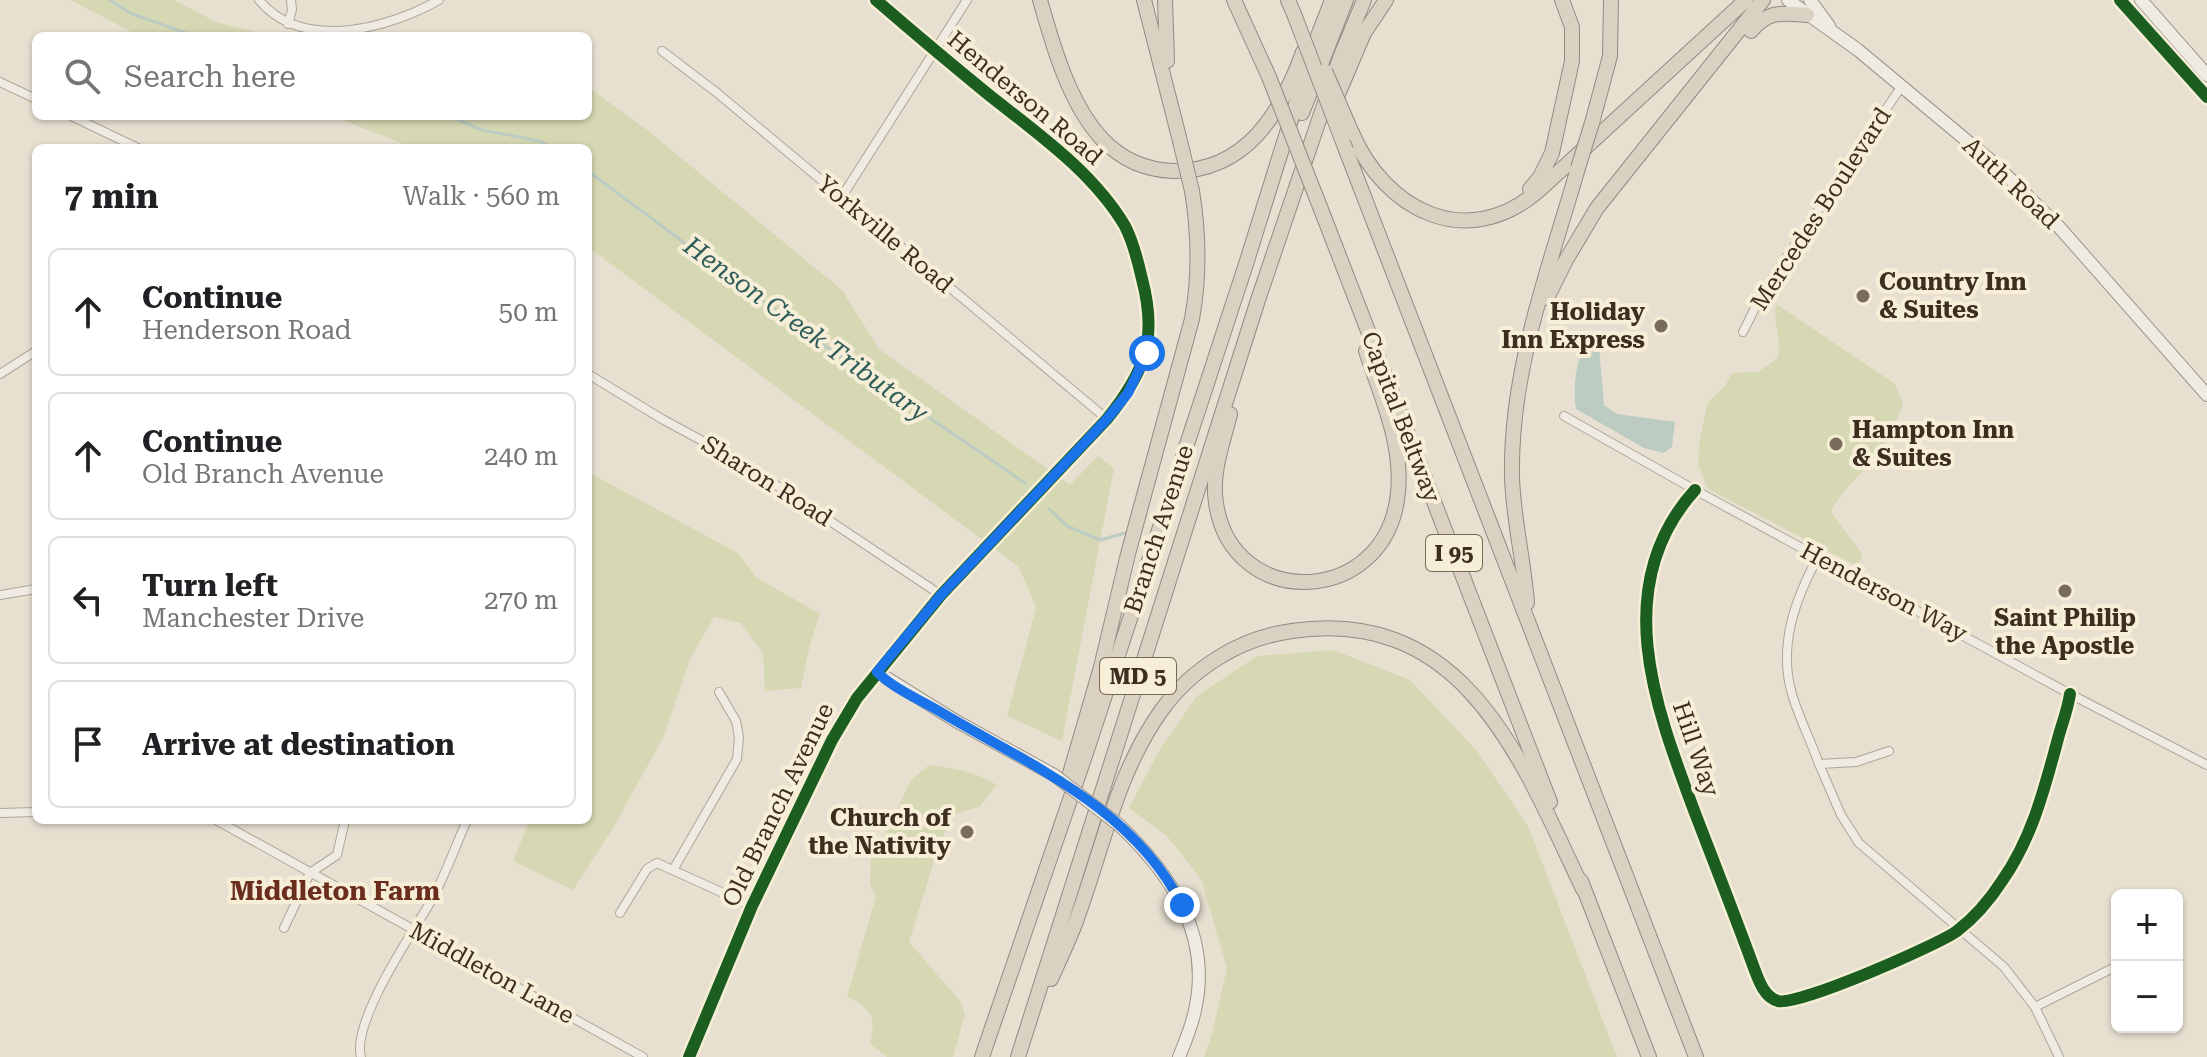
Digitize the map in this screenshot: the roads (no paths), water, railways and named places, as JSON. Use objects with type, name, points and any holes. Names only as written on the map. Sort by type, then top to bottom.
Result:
[{"type":"highway","points":[[1040,0],[1063,70],[1100,137],[1112,149],[1143,166],[1160,171],[1178,171],[1195,170],[1226,159],[1254,138],[1268,122],[1285,95],[1325,0]]},
{"type":"highway","points":[[1038,892],[1101,667],[1128,554],[1192,319],[1199,256],[1192,191],[1144,0]]},
{"type":"highway","points":[[1165,0],[1166,54],[1180,141]]},
{"type":"highway","name":"Capital Beltway","points":[[1237,0],[1649,1057]]},
{"type":"highway","name":"Branch Avenue","points":[[982,1057],[1088,747],[1314,46],[1332,0]]},
{"type":"highway","points":[[1246,264],[1346,0]]},
{"type":"highway","name":"Branch Avenue","points":[[1019,1055],[1258,300],[1340,58],[1364,0]]},
{"type":"highway","points":[[1291,202],[1364,33],[1386,0]]},
{"type":"highway","points":[[1494,216],[1511,206],[1531,187],[1540,177],[1552,153],[1573,51],[1572,27],[1562,0]]},
{"type":"highway","points":[[1528,620],[1512,478],[1514,418],[1532,327],[1610,56],[1611,0]]},
{"type":"highway","points":[[1294,5],[1370,167],[1412,207],[1458,221],[1494,216],[1513,209],[1537,192],[1746,0]]},
{"type":"highway","points":[[1532,327],[1597,208],[1763,0]]},
{"type":"highway","name":"Capital Beltway","points":[[1294,5],[1346,150],[1696,1057]]},
{"type":"highway","points":[[1694,87],[1714,74],[1760,20],[1774,13],[1809,8]]},
{"type":"highway","points":[[1258,300],[1215,475],[1219,519],[1236,550],[1258,569],[1289,581],[1324,580],[1340,576],[1367,560],[1387,534],[1393,518],[1399,475],[1395,442],[1324,217]]},
{"type":"highway","points":[[1019,1055],[1075,924],[1120,791],[1149,731],[1163,709],[1192,677],[1232,650],[1258,639],[1303,630],[1349,630],[1410,648],[1448,671],[1480,701],[1509,741],[1583,889]]},
{"type":"street","points":[[259,0],[270,13],[288,24],[315,30],[347,30],[398,18],[439,0]]},
{"type":"street","points":[[288,24],[291,0]]},
{"type":"street","name":"Henderson Road","points":[[876,0],[1075,167],[1113,207],[1127,230],[1145,289],[1150,326],[1147,353],[1139,374],[1107,419]]},
{"type":"street","points":[[841,198],[967,0]]},
{"type":"street","name":"Auth Road","points":[[1788,0],[1809,8],[1833,32],[1996,165],[2054,221],[2207,395]]},
{"type":"street","points":[[2120,0],[2207,97]]},
{"type":"street","points":[[2141,0],[2207,75]]},
{"type":"street","name":"Yorkville Road","points":[[662,51],[716,92],[1107,419]]},
{"type":"street","points":[[0,79],[32,97]]},
{"type":"street","name":"Mercedes Boulevard","points":[[1743,332],[1762,294],[1901,87]]},
{"type":"street","points":[[79,120],[130,144]]},
{"type":"street","points":[[0,374],[32,354]]},
{"type":"street","name":"Sharon Road","points":[[592,376],[743,463],[941,595]]},
{"type":"street","name":"Henderson Way","points":[[1564,416],[2070,694],[2207,765]]},
{"type":"street","name":"Old Branch Avenue","points":[[689,1057],[752,906],[836,732],[877,672],[941,595],[1107,419]]},
{"type":"street","name":"Hill Way","points":[[1695,490],[1678,511],[1653,568],[1645,642],[1649,670],[1668,741],[1761,985],[1775,1001],[1792,1001],[1904,958],[1959,930]]},
{"type":"street","points":[[1818,557],[1792,612],[1788,669],[1792,694],[1841,815],[1859,843],[1959,930],[1988,951],[2035,1007],[2059,1057]]},
{"type":"street","points":[[0,595],[32,590]]},
{"type":"street","points":[[877,672],[956,721],[1054,775],[1119,825],[1160,867],[1173,887],[1192,930],[1199,983],[1195,1009],[1179,1057]]},
{"type":"street","points":[[673,870],[737,759],[739,737],[736,721],[719,692]]},
{"type":"street","points":[[1959,930],[2002,882],[2033,824],[2045,792],[2070,694]]},
{"type":"street","points":[[1819,764],[1856,762],[1889,751]]},
{"type":"street","points":[[0,813],[32,812]]},
{"type":"street","name":"Middleton Lane","points":[[223,824],[643,1057]]},
{"type":"street","points":[[284,928],[310,873],[337,855],[344,824]]},
{"type":"street","points":[[361,1057],[359,1049],[366,1021],[413,928],[422,917],[465,824]]},
{"type":"street","points":[[620,913],[652,864],[657,863],[752,906]]},
{"type":"street","points":[[2035,1007],[2111,969]]},
{"type":"waterway","name":"Henson Creek Tributary","points":[[110,0],[132,14],[184,32]]},
{"type":"waterway","name":"Henson Creek Tributary","points":[[458,120],[482,130],[545,144]]},
{"type":"waterway","name":"Henson Creek Tributary","points":[[592,174],[803,331],[1025,483]]},
{"type":"waterway","name":"Henson Creek Tributary","points":[[1049,509],[1067,526],[1100,540],[1125,533]]},
{"type":"place","name":"Country Inn & Suites","points":[[1863,296]]},
{"type":"place","name":"Holiday Inn Express","points":[[1661,326]]},
{"type":"place","name":"Hampton Inn & Suites","points":[[1836,444]]},
{"type":"place","name":"Saint Philip the Apostle","points":[[2065,591]]},
{"type":"place","name":"Church of the Nativity","points":[[967,832]]},
{"type":"district","name":"Middleton Farm","points":[[335,891]]}]
